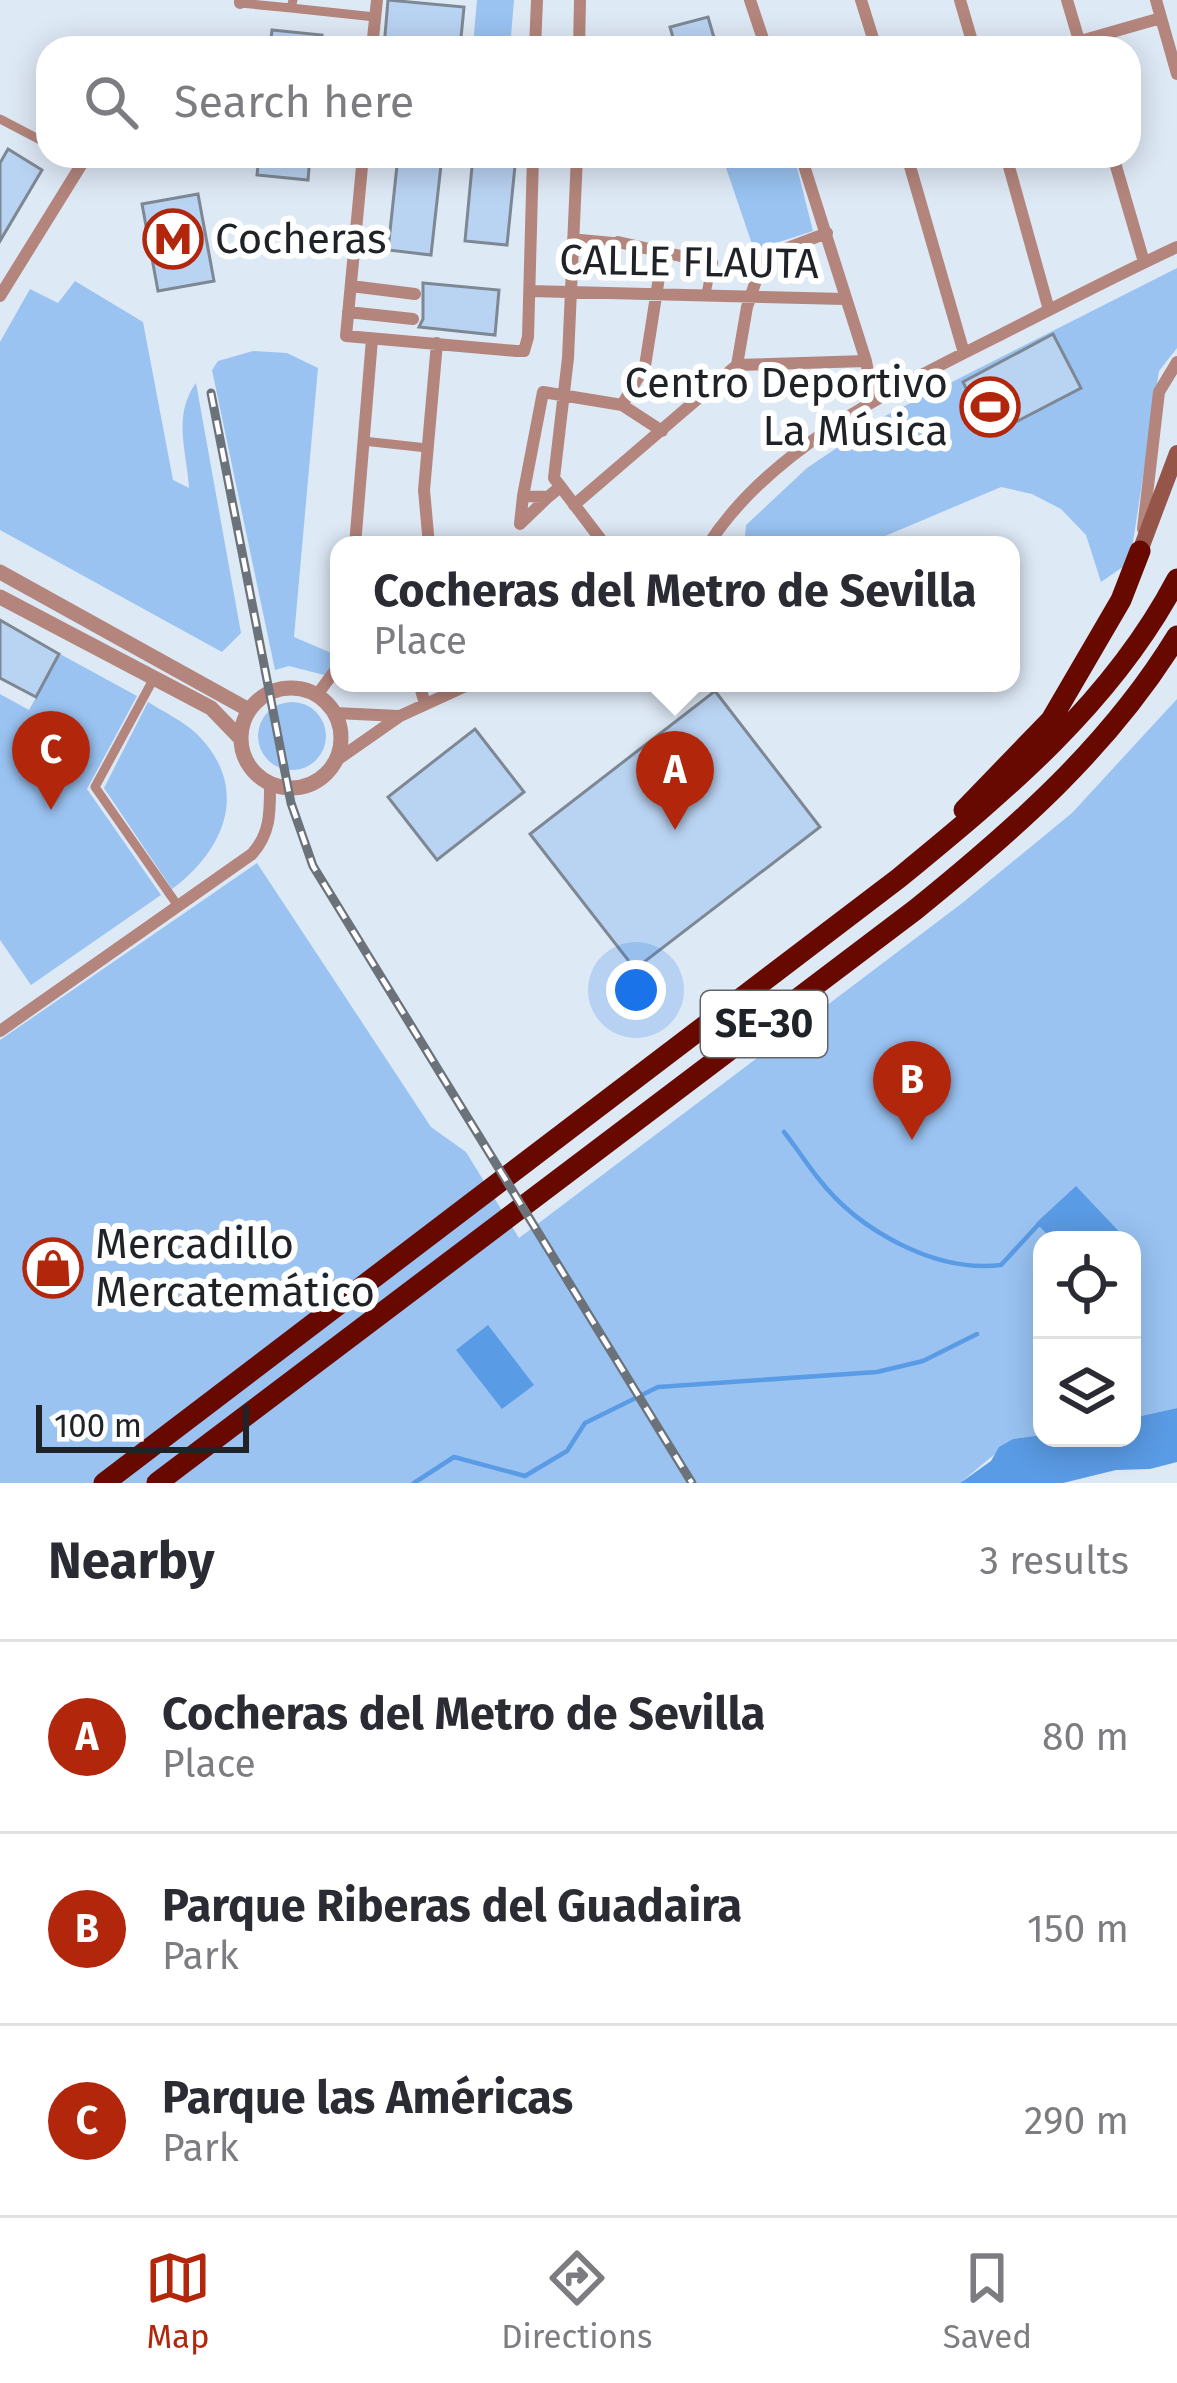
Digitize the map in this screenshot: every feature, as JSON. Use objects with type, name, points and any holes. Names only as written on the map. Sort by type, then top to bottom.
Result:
[{"type":"highway","points":[[898,878],[1051,720],[1121,600],[1140,551]]},
{"type":"highway","name":"SE-30","points":[[104,1483],[898,878],[1017,782],[1096,698],[1177,579]]},
{"type":"highway","name":"SE-30","points":[[157,1483],[1013,831],[1106,734],[1177,637]]},
{"type":"highway","points":[[1154,674],[1177,653]]},
{"type":"main road","points":[[1140,551],[1177,453]]},
{"type":"street","points":[[373,36],[377,0]]},
{"type":"street","points":[[536,36],[537,0]]},
{"type":"street","points":[[579,36],[580,0]]},
{"type":"street","points":[[750,0],[762,36]]},
{"type":"street","points":[[861,0],[872,36]]},
{"type":"street","points":[[960,0],[970,36]]},
{"type":"street","points":[[1067,0],[1078,36]]},
{"type":"street","points":[[1156,0],[1177,74]]},
{"type":"street","points":[[240,2],[375,16]]},
{"type":"street","points":[[1105,36],[1161,18]]},
{"type":"street","points":[[0,119],[36,137]]},
{"type":"street","points":[[0,296],[73,168]]},
{"type":"street","points":[[362,168],[346,336],[524,351],[532,168]]},
{"type":"street","points":[[577,168],[565,394],[553,493],[520,524],[543,392],[565,394],[622,405],[662,431]]},
{"type":"street","points":[[805,168],[874,399]]},
{"type":"street","points":[[910,168],[964,353]]},
{"type":"street","points":[[1009,168],[1049,310]]},
{"type":"street","points":[[1117,168],[1144,262]]},
{"type":"street","points":[[574,506],[736,365],[750,296],[764,256],[827,233]]},
{"type":"street","points":[[575,238],[618,242],[712,263],[706,294]]},
{"type":"street","points":[[711,536],[764,482],[874,399],[1177,247]]},
{"type":"street","points":[[622,405],[645,366],[663,252]]},
{"type":"street","points":[[351,286],[415,294]]},
{"type":"street","name":"CALLE FLAUTA","points":[[530,290],[845,299]]},
{"type":"street","points":[[348,312],[413,319]]},
{"type":"street","points":[[356,536],[372,339]]},
{"type":"street","points":[[428,536],[424,490],[437,343]]},
{"type":"street","points":[[736,365],[866,361]]},
{"type":"street","points":[[1140,551],[1160,392],[1177,362]]},
{"type":"street","points":[[363,441],[428,448]]},
{"type":"street","points":[[524,496],[553,493],[574,506],[598,536]]},
{"type":"street","points":[[0,572],[249,710]]},
{"type":"street","points":[[0,597],[211,708],[241,739],[249,766],[270,784],[301,788],[400,716],[452,692]]},
{"type":"street","points":[[317,695],[330,677]]},
{"type":"street","points":[[154,678],[95,787],[178,906]]},
{"type":"street","points":[[241,739],[249,710],[260,699],[288,688],[317,695],[335,713],[341,728],[337,760]]},
{"type":"street","points":[[422,692],[425,704]]},
{"type":"street","points":[[335,713],[400,716]]},
{"type":"street","points":[[0,1031],[252,854],[263,842],[270,818],[270,784]]},
{"type":"shaded area","points":[[477,0],[514,0],[511,36],[474,36]]},
{"type":"shaded area","points":[[726,168],[797,168],[813,231],[754,250]]},
{"type":"shaded area","points":[[1177,268],[1177,348],[1159,371],[1130,562],[1101,582],[1086,535],[1061,509],[1032,494],[1001,487],[885,536],[745,536],[746,525],[807,468],[881,418]]},
{"type":"shaded area","points":[[75,281],[143,322],[173,480],[189,488],[183,421],[196,383],[241,633],[222,652],[0,530],[0,342],[30,289],[58,303]]},
{"type":"shaded area","points":[[253,351],[287,353],[318,368],[294,637],[330,652],[328,676],[289,666],[275,670],[212,370],[218,361]]},
{"type":"shaded area","points":[[60,654],[137,696],[87,789],[161,895],[31,985],[0,940],[0,694],[29,710]]},
{"type":"shaded area","points":[[1177,699],[1177,1408],[1141,1416],[1141,1231],[1033,1231],[1033,1436],[1013,1439],[960,1483],[0,1483],[0,1040],[257,863],[431,1127],[466,1152],[519,1238],[961,904],[1072,813]]},
{"type":"shaded area","points":[[148,702],[197,734],[214,755],[227,796],[225,817],[206,856],[172,889],[104,788]]},
{"type":"shaded area","points":[[292,702],[316,712],[326,736],[316,760],[292,770],[268,760],[258,736],[268,712]]},
{"type":"shaded area","points":[[1076,1186],[1118,1231],[1044,1231],[1036,1223]]},
{"type":"shaded area","points":[[488,1325],[534,1385],[502,1409],[456,1350]]},
{"type":"shaded area","points":[[1177,1408],[1177,1462],[1063,1483],[960,1483],[1013,1439],[1033,1436],[1033,1447],[1141,1447],[1141,1416]]},
{"type":"building","points":[[388,0],[464,7],[461,36],[385,36]]},
{"type":"building","points":[[708,17],[714,36],[673,36],[670,27]]},
{"type":"building","points":[[272,30],[322,35],[322,36],[271,36]]},
{"type":"building","points":[[8,149],[42,170],[0,241],[0,163]]},
{"type":"building","points":[[258,168],[309,168],[308,180],[257,175]]},
{"type":"building","points":[[397,168],[441,168],[431,255],[388,250]]},
{"type":"building","points":[[472,168],[515,168],[507,245],[465,241]]},
{"type":"building","points":[[198,194],[214,281],[158,291],[142,204]]},
{"type":"building","points":[[423,283],[499,290],[495,335],[419,327]]},
{"type":"building","points":[[1053,334],[1081,388],[989,436],[963,382]]},
{"type":"building","points":[[0,620],[59,654],[36,697],[0,678]]},
{"type":"building","points":[[714,692],[820,827],[635,969],[530,834]]},
{"type":"building","points":[[475,729],[524,792],[437,860],[388,797]]},
{"type":"waterway","points":[[784,1132],[818,1178],[854,1215],[925,1255],[976,1266],[1001,1265],[1038,1225]]},
{"type":"waterway","points":[[414,1483],[454,1457],[525,1476],[567,1451],[585,1423],[658,1387],[877,1372],[923,1361],[977,1334]]},
{"type":"railway","points":[[211,393],[291,803],[313,866],[692,1483]]},
{"type":"place","name":"Cocheras","points":[[173,239]]},
{"type":"place","name":"Centro Deportivo La Música","points":[[990,407]]},
{"type":"place","name":"Parque las Américas","points":[[51,810]]},
{"type":"place","name":"Cocheras del Metro de Sevilla","points":[[675,830]]},
{"type":"place","name":"Parque Riberas del Guadaira","points":[[912,1140]]},
{"type":"place","name":"Mercadillo Mercatemático","points":[[53,1268]]}]
